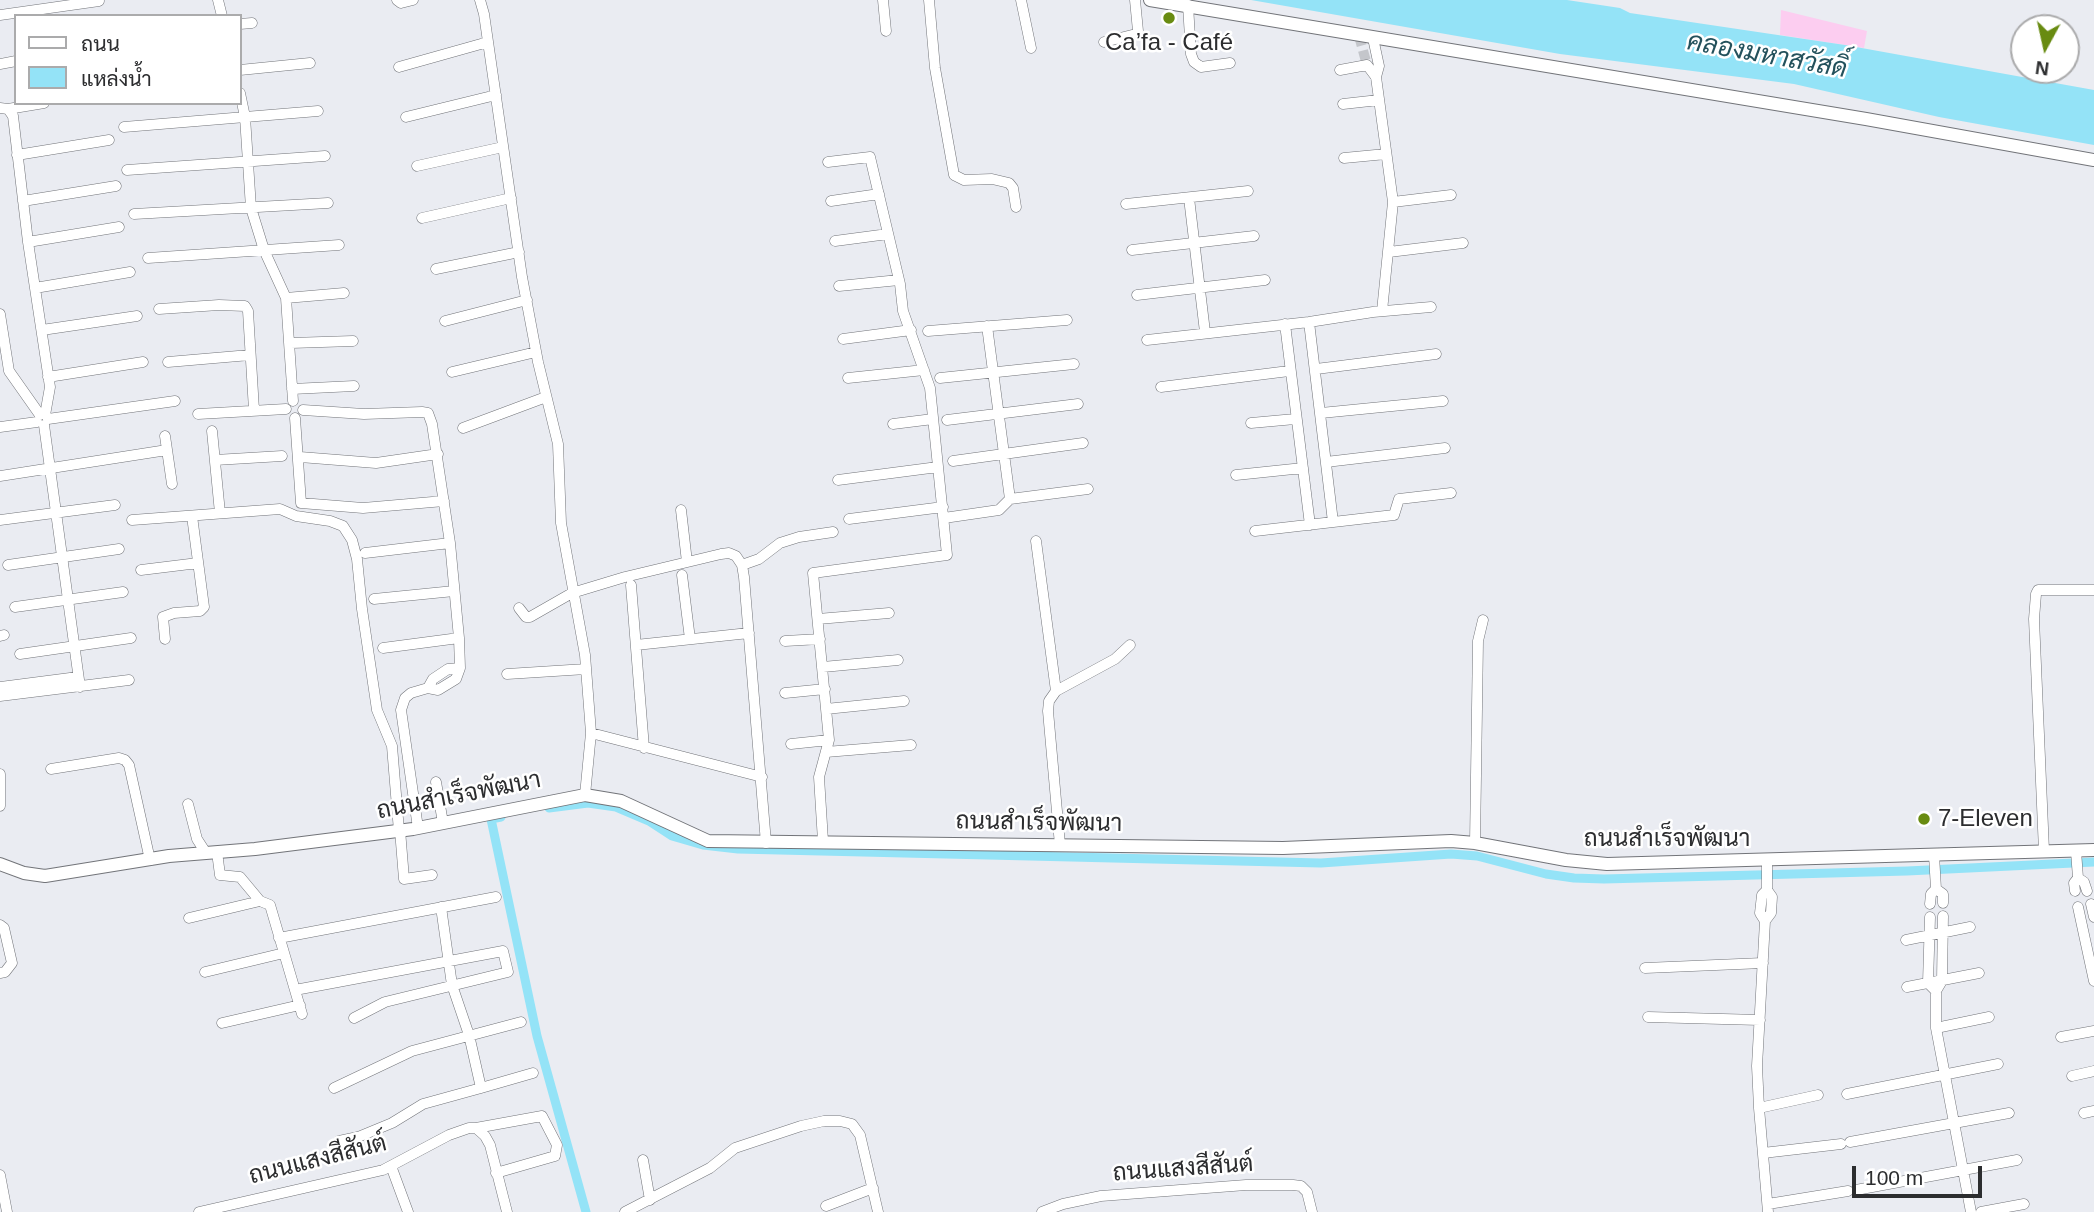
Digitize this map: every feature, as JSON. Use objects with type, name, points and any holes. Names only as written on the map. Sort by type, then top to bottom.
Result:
[{"type":"street","points":[[397,0],[401,4],[413,0]]},
{"type":"street","points":[[480,0],[536,352],[558,444],[561,523],[586,669],[591,733],[585,795]]},
{"type":"street","points":[[883,0],[886,31]]},
{"type":"street","points":[[929,0],[935,68],[954,175],[964,180],[992,179],[1009,183],[1013,188],[1016,207]]},
{"type":"street","points":[[1021,0],[1031,48]]},
{"type":"street","points":[[1104,42],[1138,32],[1135,0]]},
{"type":"street","points":[[1150,0],[1866,119],[2094,160]]},
{"type":"street","points":[[0,15],[99,1]]},
{"type":"street","points":[[1188,5],[1194,62],[1201,67],[1230,63]]},
{"type":"street","points":[[242,24],[252,23]]},
{"type":"street","points":[[1373,37],[1379,66],[1376,77],[1392,202],[1382,311]]},
{"type":"street","points":[[399,66],[488,42]]},
{"type":"street","points":[[242,70],[310,63]]},
{"type":"street","points":[[1339,70],[1367,65],[1376,77]]},
{"type":"street","points":[[406,117],[496,95]]},
{"type":"street","points":[[1343,104],[1379,100]]},
{"type":"street","points":[[198,414],[254,410],[289,405],[300,403],[303,410],[300,416],[289,416],[289,405],[292,389],[291,343],[286,298],[264,250],[251,208],[242,103]]},
{"type":"street","points":[[4,109],[31,105]]},
{"type":"street","points":[[4,109],[13,116],[42,330],[49,400],[43,419],[79,682]]},
{"type":"street","points":[[124,127],[318,111]]},
{"type":"street","points":[[17,155],[109,140]]},
{"type":"street","points":[[417,166],[503,147]]},
{"type":"street","points":[[1344,158],[1386,154]]},
{"type":"street","points":[[127,170],[325,156]]},
{"type":"street","points":[[823,841],[820,777],[829,740],[813,573],[947,555],[930,388],[903,311],[900,280],[870,157],[828,162]]},
{"type":"street","points":[[23,201],[116,186]]},
{"type":"street","points":[[1126,204],[1248,191]]},
{"type":"street","points":[[831,201],[879,194]]},
{"type":"street","points":[[1392,202],[1451,195]]},
{"type":"street","points":[[422,218],[511,198]]},
{"type":"street","points":[[1189,198],[1205,332]]},
{"type":"street","points":[[134,214],[328,203]]},
{"type":"street","points":[[28,242],[119,227]]},
{"type":"street","points":[[835,241],[888,234]]},
{"type":"street","points":[[1132,250],[1254,236]]},
{"type":"street","points":[[1389,252],[1463,243]]},
{"type":"street","points":[[148,258],[339,244]]},
{"type":"street","points":[[436,269],[519,252]]},
{"type":"street","points":[[35,288],[130,272]]},
{"type":"street","points":[[839,286],[900,280]]},
{"type":"street","points":[[1137,295],[1265,280]]},
{"type":"street","points":[[286,298],[344,293]]},
{"type":"street","points":[[445,321],[527,300]]},
{"type":"street","points":[[159,309],[245,306],[248,310],[254,410]]},
{"type":"street","points":[[1147,340],[1431,307]]},
{"type":"street","points":[[0,314],[1,336],[9,372],[43,419]]},
{"type":"street","points":[[42,330],[137,316]]},
{"type":"street","points":[[928,331],[1067,320]]},
{"type":"street","points":[[1309,322],[1333,522]]},
{"type":"street","points":[[1285,324],[1310,525]]},
{"type":"street","points":[[987,326],[1010,499]]},
{"type":"street","points":[[843,339],[911,330]]},
{"type":"street","points":[[291,343],[353,341]]},
{"type":"street","points":[[452,372],[536,352]]},
{"type":"street","points":[[1316,369],[1436,354]]},
{"type":"street","points":[[168,362],[250,355]]},
{"type":"street","points":[[48,377],[143,362]]},
{"type":"street","points":[[940,378],[1073,364]]},
{"type":"street","points":[[848,378],[924,370]]},
{"type":"street","points":[[1161,387],[1289,371]]},
{"type":"street","points":[[0,381],[13,379]]},
{"type":"street","points":[[292,389],[354,386]]},
{"type":"street","points":[[463,428],[546,397]]},
{"type":"street","points":[[0,427],[175,401]]},
{"type":"street","points":[[1321,413],[1443,401]]},
{"type":"street","points":[[947,420],[1078,404]]},
{"type":"street","points":[[303,410],[364,414],[429,413],[438,454],[450,544],[460,668],[448,669],[433,678],[428,688],[411,693],[405,698],[401,710],[418,828]]},
{"type":"street","points":[[295,418],[300,457],[301,503],[374,508],[444,501]]},
{"type":"street","points":[[893,424],[933,419]]},
{"type":"street","points":[[1251,423],[1296,419]]},
{"type":"street","points":[[212,431],[220,513]]},
{"type":"street","points":[[165,436],[172,484]]},
{"type":"street","points":[[953,461],[1083,443]]},
{"type":"street","points":[[1326,462],[1445,448]]},
{"type":"street","points":[[0,476],[167,450]]},
{"type":"street","points":[[300,457],[376,463],[438,454]]},
{"type":"street","points":[[215,460],[282,456]]},
{"type":"street","points":[[838,480],[938,467]]},
{"type":"street","points":[[1236,475],[1303,468]]},
{"type":"street","points":[[944,518],[999,510],[1010,499],[1088,489]]},
{"type":"street","points":[[1255,531],[1394,515],[1399,499],[1451,493]]},
{"type":"street","points":[[0,520],[115,505]]},
{"type":"street","points":[[849,519],[943,507]]},
{"type":"street","points":[[681,510],[687,562]]},
{"type":"street","points":[[132,520],[288,511],[296,516],[330,521],[343,526],[352,540],[357,559],[377,710],[392,746],[404,879],[432,875]]},
{"type":"street","points":[[165,639],[163,617],[173,613],[201,611],[204,607],[192,516]]},
{"type":"street","points":[[742,565],[759,559],[780,543],[833,532]]},
{"type":"street","points":[[1036,541],[1056,691]]},
{"type":"street","points":[[365,553],[450,544]]},
{"type":"street","points":[[8,565],[119,549]]},
{"type":"street","points":[[520,608],[526,617],[530,617],[572,593],[687,562],[729,553],[736,556],[742,565],[750,633],[766,843]]},
{"type":"street","points":[[142,570],[198,564]]},
{"type":"street","points":[[682,575],[690,639]]},
{"type":"street","points":[[631,585],[644,748]]},
{"type":"street","points":[[2044,851],[2034,619],[2036,592],[2094,590]]},
{"type":"street","points":[[15,607],[123,592]]},
{"type":"street","points":[[374,599],[454,592]]},
{"type":"street","points":[[818,619],[889,613]]},
{"type":"street","points":[[1475,843],[1478,641],[1483,620]]},
{"type":"street","points":[[636,645],[750,633]]},
{"type":"street","points":[[20,654],[131,638]]},
{"type":"street","points":[[383,648],[459,638]]},
{"type":"street","points":[[785,641],[820,639]]},
{"type":"street","points":[[1060,845],[1049,701],[1056,691],[1115,659],[1130,645]]},
{"type":"street","points":[[823,667],[898,660]]},
{"type":"street","points":[[507,674],[586,669]]},
{"type":"street","points":[[0,687],[129,680]]},
{"type":"street","points":[[0,696],[79,682]]},
{"type":"street","points":[[785,693],[825,689]]},
{"type":"street","points":[[826,709],[904,701]]},
{"type":"street","points":[[591,733],[762,776]]},
{"type":"street","points":[[790,744],[829,740]]},
{"type":"street","points":[[826,752],[911,745]]},
{"type":"street","points":[[51,769],[119,758],[125,760],[129,765],[150,860]]},
{"type":"street","points":[[0,774],[0,806]]},
{"type":"street","points":[[436,782],[443,823]]},
{"type":"street","name":"ถนนสำเร็จพัฒนา","points":[[0,864],[24,873],[45,876],[150,860],[399,831],[585,795],[621,802],[708,841],[1283,848],[1451,841],[1607,864],[1767,865],[1935,860],[2044,851],[2077,855],[2094,850]]},
{"type":"street","points":[[188,804],[197,839],[211,853],[220,875],[240,877],[260,901],[270,905],[301,1009],[222,1023]]},
{"type":"street","points":[[2075,891],[2074,883],[2078,876],[2077,855]]},
{"type":"street","points":[[1930,904],[1931,894],[1936,887],[1935,860]]},
{"type":"street","points":[[1767,865],[1767,888],[1762,895],[1760,913],[1765,921],[1757,1066],[1768,1208],[2017,1160]]},
{"type":"street","points":[[2078,876],[2087,891]]},
{"type":"street","points":[[1936,887],[1943,894],[1943,903]]},
{"type":"street","points":[[279,937],[496,897]]},
{"type":"street","points":[[189,918],[260,901]]},
{"type":"street","points":[[2091,904],[2094,917]]},
{"type":"street","points":[[441,907],[452,985],[469,1035],[481,1088]]},
{"type":"street","points":[[2078,907],[2094,981]]},
{"type":"street","points":[[1942,981],[1943,916]]},
{"type":"street","points":[[1930,917],[1936,1028],[1971,1212]]},
{"type":"street","points":[[0,925],[4,928],[12,963],[5,972],[0,973]]},
{"type":"street","points":[[1906,940],[1970,927]]},
{"type":"street","points":[[295,990],[503,951],[508,972],[385,1002],[354,1018]]},
{"type":"street","points":[[205,972],[284,953]]},
{"type":"street","points":[[1645,968],[1763,963]]},
{"type":"street","points":[[1908,987],[1932,987],[1942,981],[1979,972]]},
{"type":"street","points":[[1648,1017],[1760,1020]]},
{"type":"street","points":[[1936,1028],[1989,1017]]},
{"type":"street","points":[[334,1088],[412,1051],[521,1022]]},
{"type":"street","points":[[2061,1037],[2094,1031]]},
{"type":"street","points":[[1847,1094],[1998,1064]]},
{"type":"street","points":[[2072,1076],[2094,1071]]},
{"type":"street","points":[[339,1141],[358,1137],[392,1123],[423,1104],[533,1073]]},
{"type":"street","points":[[1759,1108],[1818,1095]]},
{"type":"street","points":[[1763,1153],[1845,1143],[2009,1113]]},
{"type":"street","name":"ถนนแสงสีสันต์","points":[[199,1212],[295,1188],[343,1180],[391,1166],[458,1130],[542,1115],[557,1145],[557,1154],[496,1173]]},
{"type":"street","points":[[625,1212],[710,1168],[735,1148],[754,1140],[824,1121],[852,1124],[860,1135],[878,1212]]},
{"type":"street","points":[[476,1128],[490,1145],[507,1212]]},
{"type":"street","points":[[643,1160],[650,1200]]},
{"type":"street","points":[[391,1166],[408,1212]]},
{"type":"street","points":[[0,1175],[6,1212]]},
{"type":"street","name":"ถนนแสงสีสันต์","points":[[1042,1212],[1063,1204],[1101,1196],[1246,1185],[1301,1186],[1307,1192],[1312,1212]]},
{"type":"street","points":[[827,1206],[873,1188]]},
{"type":"street","points":[[1981,1212],[2024,1205]]},
{"type":"shaded area","points":[[1781,10],[1867,31],[1864,48],[1780,35]]},
{"type":"water","name":"คลองมหาสวัสดิ์","points":[[1251,0],[1567,0],[1620,8],[1630,13],[1845,45],[2010,75],[2010,84],[2061,84],[2094,90],[2094,145],[1939,117],[1794,84],[1560,54]]},
{"type":"waterway","points":[[549,808],[588,803],[616,807],[649,821],[672,836],[703,845],[738,849],[1321,863],[1451,854],[1477,856],[1546,874],[1604,879],[1907,871],[2094,862]]},
{"type":"waterway","points":[[501,817],[491,819],[537,1036],[586,1212]]},
{"type":"tunnel","points":[[1359,36],[1367,65]]},
{"type":"place","name":"Ca’fa - Café","points":[[1169,18]]},
{"type":"place","name":"7-Eleven","points":[[1924,819]]}]
